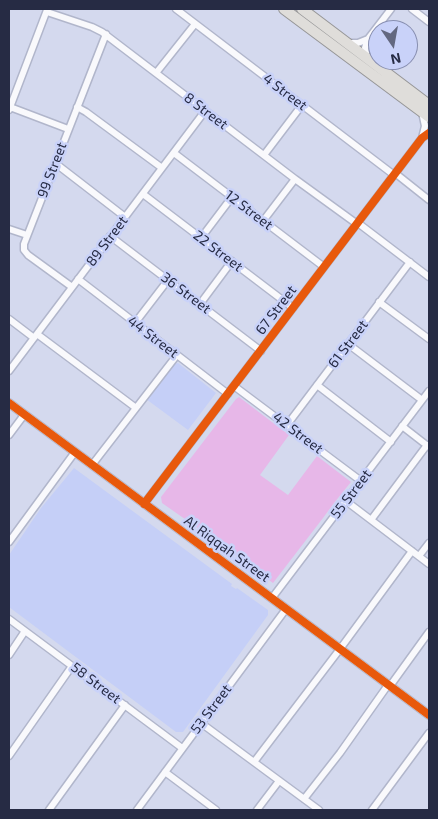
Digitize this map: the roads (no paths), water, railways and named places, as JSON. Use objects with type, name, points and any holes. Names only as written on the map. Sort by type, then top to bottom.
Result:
[{"type":"main road","points":[[284,9],[427,111]]},
{"type":"main road","points":[[302,9],[367,58],[427,111]]},
{"type":"street","name":"4 Street","points":[[176,9],[429,200]]},
{"type":"street","points":[[383,20],[391,9]]},
{"type":"street","points":[[412,9],[429,22]]},
{"type":"street","points":[[47,10],[9,108],[68,129]]},
{"type":"street","name":"8 Street","points":[[47,10],[106,34],[264,155],[429,277]]},
{"type":"street","points":[[156,73],[195,24]]},
{"type":"street","name":"99 Street","points":[[26,235],[106,34]]},
{"type":"street","points":[[347,43],[358,43],[368,39]]},
{"type":"street","points":[[367,58],[366,48],[368,39]]},
{"type":"street","points":[[264,155],[302,105]]},
{"type":"street","points":[[77,108],[86,112],[162,168]]},
{"type":"street","name":"89 Street","points":[[9,371],[205,110]]},
{"type":"street","points":[[422,138],[427,111]]},
{"type":"street","name":"67 Street","points":[[144,504],[394,174],[422,138],[429,133]]},
{"type":"street","name":"12 Street","points":[[174,153],[324,267]]},
{"type":"street","points":[[55,163],[125,217]]},
{"type":"street","points":[[263,221],[295,178]]},
{"type":"street","name":"22 Street","points":[[143,194],[293,308]]},
{"type":"street","points":[[201,238],[232,197]]},
{"type":"street","points":[[9,229],[26,235],[24,244],[26,252],[72,288]]},
{"type":"street","name":"36 Street","points":[[110,236],[261,351]]},
{"type":"street","points":[[200,304],[232,261]]},
{"type":"street","name":"61 Street","points":[[287,426],[410,262]]},
{"type":"street","name":"44 Street","points":[[78,280],[228,394]]},
{"type":"street","points":[[135,323],[168,280]]},
{"type":"street","points":[[379,302],[429,339]]},
{"type":"street","points":[[9,319],[36,336],[136,408]]},
{"type":"street","points":[[348,344],[422,400]]},
{"type":"street","points":[[92,465],[177,355]]},
{"type":"street","points":[[317,385],[391,442]]},
{"type":"street","name":"42 Street","points":[[234,386],[361,481]]},
{"type":"street","name":"55 Street","points":[[272,598],[429,391]]},
{"type":"street","name":"Al Riqqah Street","points":[[9,403],[429,715]]},
{"type":"street","points":[[9,435],[24,415]]},
{"type":"street","points":[[371,520],[428,446],[402,426]]},
{"type":"street","points":[[9,542],[75,452]]},
{"type":"street","points":[[346,501],[429,564]]},
{"type":"street","points":[[420,556],[429,543]]},
{"type":"street","points":[[254,762],[412,551]]},
{"type":"street","name":"53 Street","points":[[137,810],[286,609]]},
{"type":"street","name":"58 Street","points":[[9,619],[182,748]]},
{"type":"street","points":[[9,654],[25,631]]},
{"type":"street","points":[[304,799],[429,632]]},
{"type":"street","points":[[9,756],[72,666]]},
{"type":"street","points":[[49,810],[125,705]]},
{"type":"street","points":[[201,723],[319,810]]},
{"type":"street","points":[[372,810],[429,733]]},
{"type":"street","points":[[165,772],[216,810]]},
{"type":"street","points":[[257,810],[279,781]]}]
